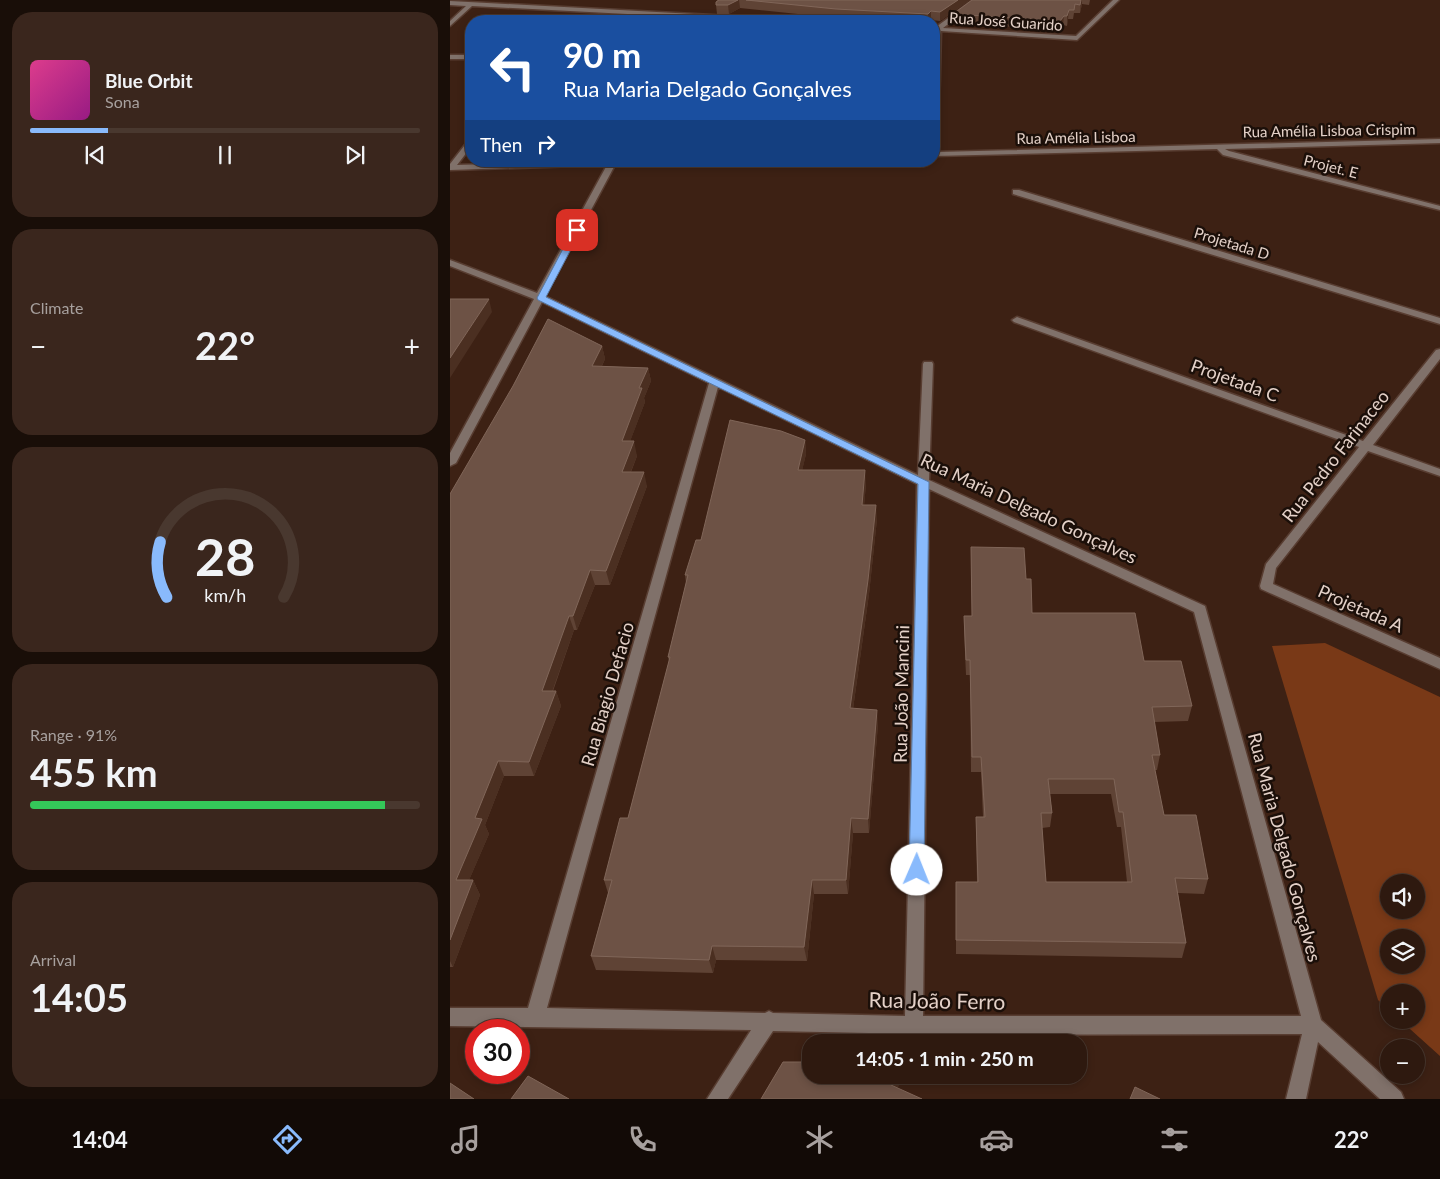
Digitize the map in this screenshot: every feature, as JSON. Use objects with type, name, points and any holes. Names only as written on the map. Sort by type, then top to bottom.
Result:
[{"type":"street","points":[[940,26],[977,0]]},
{"type":"street","name":"Rua José Guarido","points":[[940,29],[1076,38],[1116,0]]},
{"type":"street","points":[[450,3],[619,15]]},
{"type":"street","points":[[450,24],[471,4]]},
{"type":"street","points":[[704,15],[714,8]]},
{"type":"street","points":[[450,57],[465,57]]},
{"type":"street","name":"Rua Amélia Lisboa Crispim","points":[[1218,147],[1440,141]]},
{"type":"street","name":"Rua Amélia Lisboa","points":[[940,154],[1218,147]]},
{"type":"street","name":"Projet. E","points":[[1218,147],[1226,153],[1440,208]]},
{"type":"street","points":[[450,168],[465,150]]},
{"type":"street","points":[[450,168],[477,167]]},
{"type":"street","points":[[450,463],[610,167]]},
{"type":"street","name":"Projetada D","points":[[1016,192],[1440,321]]},
{"type":"street","name":"Rua Maria Delgado Gonçalves","points":[[450,263],[541,298],[924,482],[1200,609],[1313,1024]]},
{"type":"street","name":"Projetada C","points":[[1017,320],[1440,473]]},
{"type":"street","name":"Rua Pedro Farinaceo","points":[[1266,586],[1270,568],[1440,352]]},
{"type":"street","name":"Rua João Mancini","points":[[914,1025],[924,482],[928,364]]},
{"type":"street","name":"Rua Biagio Defacio","points":[[535,1016],[715,381]]},
{"type":"street","name":"Projetada A","points":[[1266,586],[1440,664]]},
{"type":"street","name":"Rua João Ferro","points":[[450,1017],[535,1016],[769,1020],[914,1025],[1313,1024]]},
{"type":"street","points":[[717,1099],[769,1020]]},
{"type":"street","points":[[1296,1099],[1313,1024]]},
{"type":"street","points":[[1313,1024],[1394,1099]]},
{"type":"shaded area","points":[[1325,643],[1440,697],[1440,1056],[1425,1042],[1425,1039],[1421,1039],[1410,1029],[1425,1029],[1425,984],[1380,984],[1380,1002],[1272,646]]},
{"type":"building","points":[[719,0],[738,0],[728,5],[716,5],[716,2]]},
{"type":"building","points":[[746,0],[958,0],[940,12],[931,11],[928,14],[836,9]]},
{"type":"building","points":[[972,0],[1081,0],[1080,5],[1075,4],[1074,10],[1069,10],[1067,16],[1064,16],[1060,21],[953,14]]},
{"type":"building","points":[[450,299],[489,299],[450,358]]},
{"type":"building","points":[[548,319],[602,346],[592,366],[648,368],[639,388],[642,388],[622,441],[634,441],[622,472],[644,472],[606,571],[590,570],[573,616],[569,616],[542,691],[556,691],[529,762],[498,761],[475,818],[482,819],[456,880],[473,880],[450,940],[450,494],[513,386]]},
{"type":"building","points":[[730,420],[781,431],[805,440],[798,470],[865,470],[862,505],[876,505],[868,580],[850,708],[877,710],[868,819],[851,818],[846,880],[812,880],[804,947],[712,946],[709,960],[591,956],[612,880],[604,880],[620,818],[628,818],[670,657],[668,657],[688,575],[685,575],[696,540],[701,540]]},
{"type":"building","points":[[971,547],[1024,548],[1026,579],[1031,579],[1032,613],[1135,613],[1144,661],[1181,661],[1192,706],[1152,707],[1160,755],[1152,755],[1164,815],[1196,815],[1208,879],[1175,878],[1186,943],[956,940],[956,882],[978,882],[976,817],[985,817],[981,757],[972,757],[970,660],[966,660],[964,616],[972,616]],"holes":[[[1048,779],[1114,779],[1119,812],[1123,812],[1132,882],[1046,882],[1041,813],[1052,813]]]},
{"type":"building","points":[[783,1062],[802,1062],[802,1084],[892,1084],[922,1099],[761,1099]]},
{"type":"building","points":[[530,1077],[569,1099],[511,1099],[522,1084],[530,1084]]},
{"type":"building","points":[[450,1083],[474,1099],[450,1099]]},
{"type":"building","points":[[1135,1087],[1160,1099],[1130,1099]]},
{"type":"route","points":[[577,230],[541,298],[924,482],[917,870]]}]
